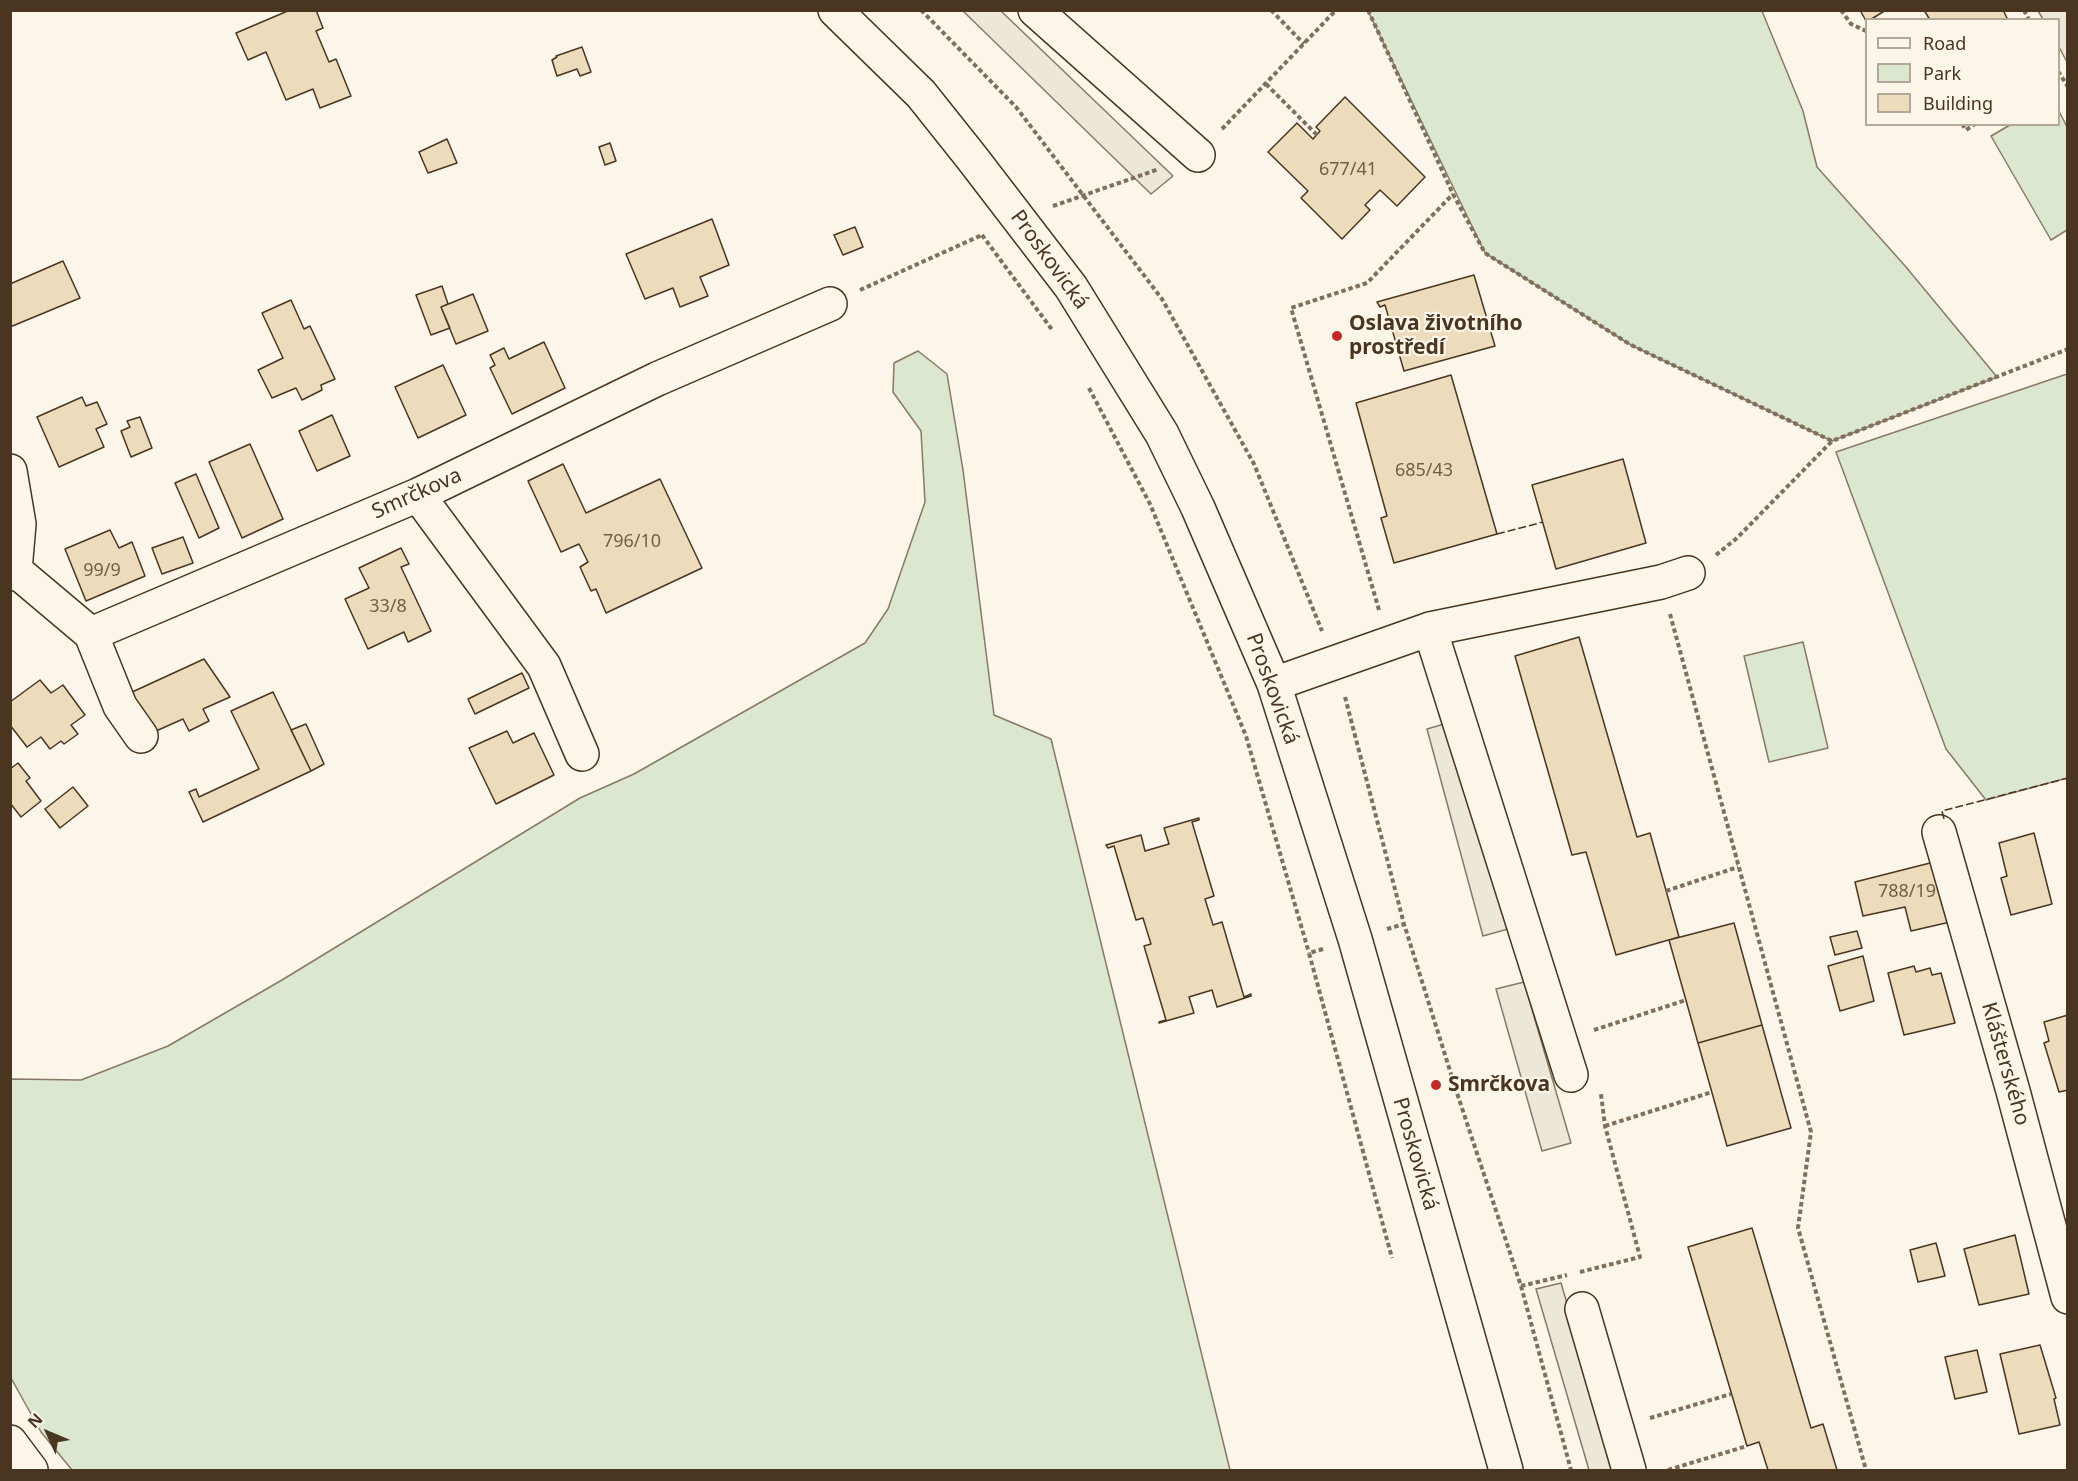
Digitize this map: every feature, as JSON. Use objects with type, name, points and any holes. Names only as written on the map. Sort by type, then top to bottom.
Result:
[{"type":"street","name":"Proskovická","points":[[835,10],[921,94],[1071,287],[1162,434],[1198,508],[1274,684],[1355,939],[1506,1470]]},
{"type":"street","points":[[1035,10],[1198,155]]},
{"type":"street","name":"Smrčkova","points":[[91,634],[418,495],[657,379],[830,304]]},
{"type":"street","points":[[10,471],[19,524],[13,572],[91,634],[120,706],[141,736]]},
{"type":"street","points":[[418,495],[544,666],[582,754]]},
{"type":"street","points":[[1274,684],[1430,629],[1674,577]]},
{"type":"street","points":[[1430,629],[1571,1075]]},
{"type":"street","name":"Klášterského","points":[[1939,832],[2013,1091],[2067,1297]]},
{"type":"street","points":[[1582,1309],[1629,1470]]},
{"type":"street","points":[[10,1442],[31,1470]]},
{"type":"path","points":[[1271,10],[1304,44]]},
{"type":"path","points":[[830,304],[1019,219],[1198,155],[1336,10]]},
{"type":"path","points":[[1368,10],[1453,194],[1485,253],[1631,345],[1832,441]]},
{"type":"path","points":[[1841,10],[1851,24],[1865,31]]},
{"type":"path","points":[[2060,77],[2067,87]]},
{"type":"path","points":[[1266,84],[1317,135]]},
{"type":"path","points":[[1388,643],[1291,308],[1367,284],[1453,194]]},
{"type":"path","points":[[982,235],[1058,336]]},
{"type":"path","points":[[1866,1470],[1798,1228],[1811,1132],[1738,867],[1674,577],[1696,570],[1737,538],[1832,441],[2067,349]]},
{"type":"path","points":[[1087,384],[1150,504],[1246,736],[1309,953]]},
{"type":"path","points":[[1666,891],[1738,867]]},
{"type":"path","points":[[1594,1030],[1686,1000]]},
{"type":"path","points":[[1521,1286],[1640,1257],[1605,1126],[1601,1090]]},
{"type":"path","points":[[1605,1126],[1712,1092]]},
{"type":"path","points":[[1646,1420],[1731,1394]]},
{"type":"path","points":[[1668,1470],[1747,1446]]},
{"type":"green space","points":[[1368,11],[1762,11],[1803,111],[1817,167],[1906,267],[1997,377],[1832,441],[1631,345],[1485,253]]},
{"type":"green space","points":[[2060,113],[2067,127],[2067,230],[2051,240],[1991,136],[2008,126],[2060,126]]},
{"type":"green space","points":[[918,351],[947,374],[963,470],[994,715],[1051,739],[1230,1470],[72,1470],[41,1432],[11,1378],[11,1079],[81,1080],[168,1046],[282,980],[580,798],[634,774],[865,643],[888,609],[925,502],[921,431],[893,392],[894,363]]},
{"type":"green space","points":[[2067,374],[2067,778],[1986,800],[1946,749],[1836,452]]},
{"type":"green space","points":[[1803,642],[1828,748],[1769,762],[1744,656]]},
{"type":"shaded area","points":[[963,11],[1001,11],[1173,176],[1151,194]]},
{"type":"shaded area","points":[[2038,11],[2067,11],[2067,62],[2060,49],[2060,18],[2042,18]]},
{"type":"shaded area","points":[[1451,722],[1508,929],[1483,936],[1427,729]]},
{"type":"shaded area","points":[[1524,982],[1571,1143],[1542,1151],[1496,989]]},
{"type":"shaded area","points":[[1561,1283],[1616,1470],[1589,1470],[1536,1289]]},
{"type":"building","points":[[290,10],[316,10],[323,28],[316,31],[329,62],[336,59],[351,96],[320,108],[313,89],[286,100],[266,52],[248,60],[236,33]]},
{"type":"building","points":[[1860,10],[1886,10],[1873,18],[1865,19]]},
{"type":"building","points":[[1924,10],[2003,10],[2007,18],[1929,18]]},
{"type":"building","points":[[582,47],[591,72],[580,76],[577,69],[557,76],[552,60],[556,56]]},
{"type":"building","points":[[1345,97],[1425,177],[1397,206],[1380,190],[1365,205],[1370,210],[1342,239],[1301,198],[1308,191],[1268,152],[1297,123],[1313,139],[1320,131],[1316,127]]},
{"type":"building","points":[[447,139],[457,163],[428,173],[419,152]]},
{"type":"building","points":[[610,143],[616,161],[605,165],[599,147]]},
{"type":"building","points":[[712,219],[729,265],[700,277],[708,296],[680,307],[673,288],[645,299],[626,254]]},
{"type":"building","points":[[855,227],[863,247],[843,255],[834,235]]},
{"type":"building","points":[[63,261],[80,298],[10,327],[10,284]]},
{"type":"building","points":[[1474,275],[1495,346],[1404,371],[1385,305],[1380,307],[1377,302]]},
{"type":"building","points":[[442,286],[448,304],[441,307],[450,328],[431,335],[416,295]]},
{"type":"building","points":[[473,294],[488,331],[456,344],[441,307]]},
{"type":"building","points":[[291,300],[304,329],[310,326],[335,379],[321,385],[322,390],[302,400],[296,388],[272,398],[258,370],[283,358],[262,313]]},
{"type":"building","points":[[544,342],[565,388],[512,414],[490,368],[495,365],[490,355],[504,348],[509,359]]},
{"type":"building","points":[[443,365],[466,415],[418,438],[395,387]]},
{"type":"building","points":[[1451,375],[1497,534],[1394,563],[1381,518],[1387,516],[1356,403]]},
{"type":"building","points":[[82,397],[86,406],[97,402],[107,424],[96,429],[104,447],[59,467],[37,417]]},
{"type":"building","points":[[332,415],[350,456],[317,471],[299,431]]},
{"type":"building","points":[[140,417],[152,448],[131,457],[121,431],[130,427],[127,421]]},
{"type":"building","points":[[250,444],[283,519],[242,538],[209,462]]},
{"type":"building","points":[[1623,459],[1646,543],[1556,569],[1532,485]]},
{"type":"building","points":[[563,464],[586,513],[660,479],[702,568],[606,613],[596,589],[591,591],[580,567],[588,562],[579,544],[561,552],[528,481]]},
{"type":"building","points":[[196,474],[219,528],[199,538],[175,483]]},
{"type":"building","points":[[110,530],[119,548],[132,542],[145,576],[86,601],[65,549]]},
{"type":"building","points":[[183,537],[193,563],[162,574],[152,548]]},
{"type":"building","points":[[401,548],[409,564],[401,567],[431,631],[408,642],[404,632],[368,649],[345,599],[369,588],[359,568]]},
{"type":"building","points":[[1579,637],[1637,837],[1650,833],[1679,937],[1616,955],[1586,852],[1572,855],[1515,656]]},
{"type":"building","points":[[204,659],[230,697],[203,709],[209,721],[189,731],[183,719],[156,731],[130,693]]},
{"type":"building","points":[[522,673],[529,688],[475,714],[468,699]]},
{"type":"building","points":[[40,680],[51,693],[63,685],[85,715],[71,725],[78,734],[64,744],[61,741],[50,749],[41,737],[27,747],[10,725],[10,702]]},
{"type":"building","points":[[273,692],[311,771],[203,822],[189,792],[196,789],[199,797],[259,769],[231,711]]},
{"type":"building","points":[[306,724],[324,764],[311,771],[291,730]]},
{"type":"building","points":[[507,731],[513,743],[534,733],[554,775],[496,804],[469,748]]},
{"type":"building","points":[[18,763],[30,778],[26,781],[41,801],[21,817],[10,803],[10,769]]},
{"type":"building","points":[[73,787],[88,806],[60,828],[45,809]]},
{"type":"building","points":[[1199,818],[1192,822],[1214,896],[1205,899],[1213,925],[1222,922],[1244,997],[1251,994],[1251,996],[1217,1007],[1212,990],[1189,997],[1194,1013],[1159,1023],[1166,1020],[1144,946],[1151,944],[1143,918],[1136,920],[1114,846],[1108,848],[1106,845],[1141,835],[1145,851],[1169,844],[1164,828]]},
{"type":"building","points":[[2034,833],[2052,904],[2011,915],[2001,878],[2007,876],[1999,843]]},
{"type":"building","points":[[1934,862],[1950,922],[1911,931],[1905,907],[1863,916],[1855,882]]},
{"type":"building","points":[[1734,923],[1762,1025],[1698,1043],[1669,940]]},
{"type":"building","points":[[1857,931],[1862,948],[1835,955],[1830,937]]},
{"type":"building","points":[[1863,956],[1874,1001],[1840,1011],[1828,966]]},
{"type":"building","points":[[1914,966],[1916,972],[1930,968],[1932,975],[1941,973],[1955,1023],[1904,1035],[1888,973]]},
{"type":"building","points":[[2068,1015],[2068,1090],[2059,1092],[2044,1043],[2049,1041],[2044,1022]]},
{"type":"building","points":[[1762,1025],[1791,1128],[1727,1146],[1698,1043]]},
{"type":"building","points":[[1752,1228],[1811,1428],[1823,1424],[1837,1470],[1768,1470],[1759,1442],[1747,1446],[1688,1247]]},
{"type":"building","points":[[2015,1235],[2029,1294],[1979,1305],[1964,1249]]},
{"type":"building","points":[[1936,1243],[1945,1276],[1918,1282],[1910,1250]]},
{"type":"building","points":[[2040,1345],[2056,1398],[2054,1399],[2060,1425],[2019,1434],[2000,1354]]},
{"type":"building","points":[[1977,1350],[1987,1392],[1955,1399],[1945,1357]]},
{"type":"fence","points":[[1497,534],[1543,522]]},
{"type":"fence","points":[[1944,819],[1942,811],[2068,778]]},
{"type":"place","name":"Oslava životního prostředí","points":[[1337,336]]},
{"type":"place","name":"Smrčkova","points":[[1436,1085]]}]
